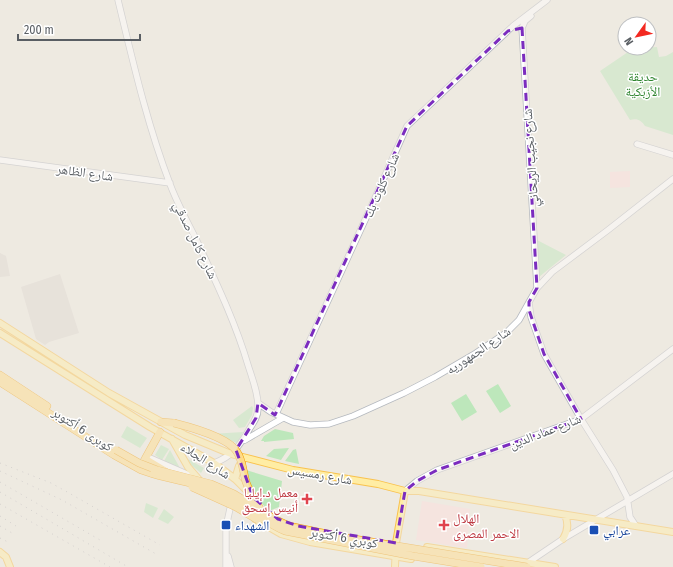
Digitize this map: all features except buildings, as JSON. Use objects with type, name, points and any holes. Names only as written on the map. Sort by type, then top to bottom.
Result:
[{"type":"highway","name":"كوبرى 6 أكتوبر","points":[[0,375],[120,453],[139,463],[171,474]]},
{"type":"highway","name":"كوبرى 6 أكتوبر","points":[[0,382],[114,455],[141,470],[153,474]]},
{"type":"highway","points":[[161,422],[174,423],[224,440],[234,447],[241,460],[248,486],[263,512]]},
{"type":"highway","points":[[160,432],[145,459],[190,486],[236,507],[259,521],[277,528]]},
{"type":"highway","name":"كوبري 6 أكتوبر","points":[[153,474],[220,492],[246,507],[277,528],[285,531],[413,556],[481,567]]},
{"type":"highway","name":"كوبري 6 أكتوبر","points":[[171,474],[211,484],[234,494],[289,526],[419,550],[528,565]]},
{"type":"main road","name":"شارع رمسيس","points":[[0,323],[108,393],[198,441],[231,454],[293,470],[378,484],[405,491],[419,491],[673,532]]},
{"type":"main road","points":[[0,332],[172,439]]},
{"type":"main road","name":"شارع الجلاء","points":[[172,439],[214,463],[243,486],[267,511],[278,519],[289,524],[528,565],[555,567]]},
{"type":"main road","name":"شارع الجلاء","points":[[172,439],[185,462],[197,478],[231,504],[281,534],[310,542],[466,567]]},
{"type":"main road","points":[[235,479],[240,463],[245,458]]},
{"type":"main road","points":[[243,486],[264,525]]},
{"type":"main road","points":[[395,567],[396,543],[405,491]]},
{"type":"main road","points":[[563,539],[568,525],[565,515]]},
{"type":"main road","points":[[0,552],[6,557],[10,567]]},
{"type":"street","name":"شارع كامل صدقي","points":[[118,0],[146,110],[170,183],[232,318],[245,355],[258,403],[256,418],[243,441],[231,454],[214,463]]},
{"type":"street","name":"شارع كلوت بك","points":[[276,414],[372,207],[407,126],[508,31],[546,0]]},
{"type":"street","points":[[508,31],[516,28],[522,28],[527,19],[552,0]]},
{"type":"street","name":"شارع نجيب الريحاني","points":[[522,28],[537,288]]},
{"type":"street","points":[[637,144],[673,155]]},
{"type":"street","name":"شارع الظاهر","points":[[0,160],[170,183]]},
{"type":"street","name":"شارع الجمهوريه","points":[[258,403],[282,418],[304,424],[329,424],[347,419],[404,393],[449,370],[506,333],[519,320],[537,288],[546,277],[591,244],[673,179]]},
{"type":"street","points":[[529,302],[531,317],[544,354],[581,420],[612,470],[628,501],[630,517],[636,526]]},
{"type":"street","name":"شارع عماد الدين","points":[[405,491],[417,481],[437,470],[581,420],[673,349]]},
{"type":"street","points":[[0,379],[132,462],[138,463],[150,458],[197,478]]},
{"type":"street","points":[[243,441],[282,418]]},
{"type":"street","points":[[523,567],[528,565],[563,539],[673,474]]},
{"type":"street","points":[[226,567],[226,527],[231,504]]},
{"type":"street","points":[[227,556],[231,567]]},
{"type":"highlighted area","points":[[522,28],[537,288],[529,302],[529,310],[544,354],[581,419],[437,470],[417,481],[405,491],[396,543],[298,526],[278,519],[253,497],[236,450],[256,418],[258,403],[275,415],[407,126],[508,31]]},
{"type":"shaded area","points":[[630,171],[630,187],[610,188],[610,172]]},
{"type":"shaded area","points":[[0,253],[6,256],[10,276],[0,277]]},
{"type":"shaded area","points":[[60,274],[79,333],[49,342],[45,345],[36,339],[21,287]]},
{"type":"shaded area","name":"الهلال الاحمر المصرى","points":[[422,501],[470,509],[467,548],[416,540]]},
{"type":"green space","name":"حديقة الأزبكية","points":[[657,47],[659,57],[666,56],[673,52],[673,135],[645,126],[639,120],[630,120],[600,71],[622,56],[657,56]]},
{"type":"green space","points":[[537,240],[566,255],[539,277]]},
{"type":"green space","points":[[498,384],[511,406],[500,413],[486,391]]},
{"type":"green space","points":[[466,394],[477,412],[462,421],[451,403]]},
{"type":"green space","points":[[252,406],[252,415],[245,427],[239,428],[233,420]]},
{"type":"green space","points":[[127,426],[147,438],[140,448],[121,437]]},
{"type":"green space","points":[[275,429],[293,433],[294,439],[261,441],[264,436]]},
{"type":"green space","points":[[243,432],[237,443],[210,434]]},
{"type":"green space","points":[[161,445],[169,449],[162,460],[155,455]]},
{"type":"green space","points":[[289,448],[281,460],[266,456],[274,449]]},
{"type":"green space","points":[[296,449],[299,464],[285,461],[293,450]]},
{"type":"green space","points":[[170,450],[181,470],[164,461]]},
{"type":"green space","points":[[188,459],[204,468],[201,473],[191,465]]},
{"type":"green space","points":[[246,470],[282,481],[279,507],[269,511],[264,506],[249,482]]},
{"type":"green space","points":[[146,503],[158,508],[153,518],[144,512]]},
{"type":"green space","points":[[164,509],[174,517],[168,524],[158,519]]},
{"type":"railway","points":[[0,463],[51,483],[160,545]]},
{"type":"railway","points":[[0,471],[62,500],[156,554]]},
{"type":"railway","points":[[0,482],[100,540]]},
{"type":"railway","points":[[0,492],[128,567]]},
{"type":"railway","points":[[0,504],[110,567]]},
{"type":"railway","points":[[0,516],[16,526]]},
{"type":"railway","points":[[0,526],[12,533]]},
{"type":"railway","points":[[0,538],[8,542]]},
{"type":"place","name":"معمل د.إيليا أنيس إسحق","points":[[307,499]]},
{"type":"place","name":"الشهداء","points":[[226,525]]},
{"type":"place","name":"الهلال الاحمر المصرى","points":[[444,525]]},
{"type":"place","name":"عرابي","points":[[594,530]]}]
